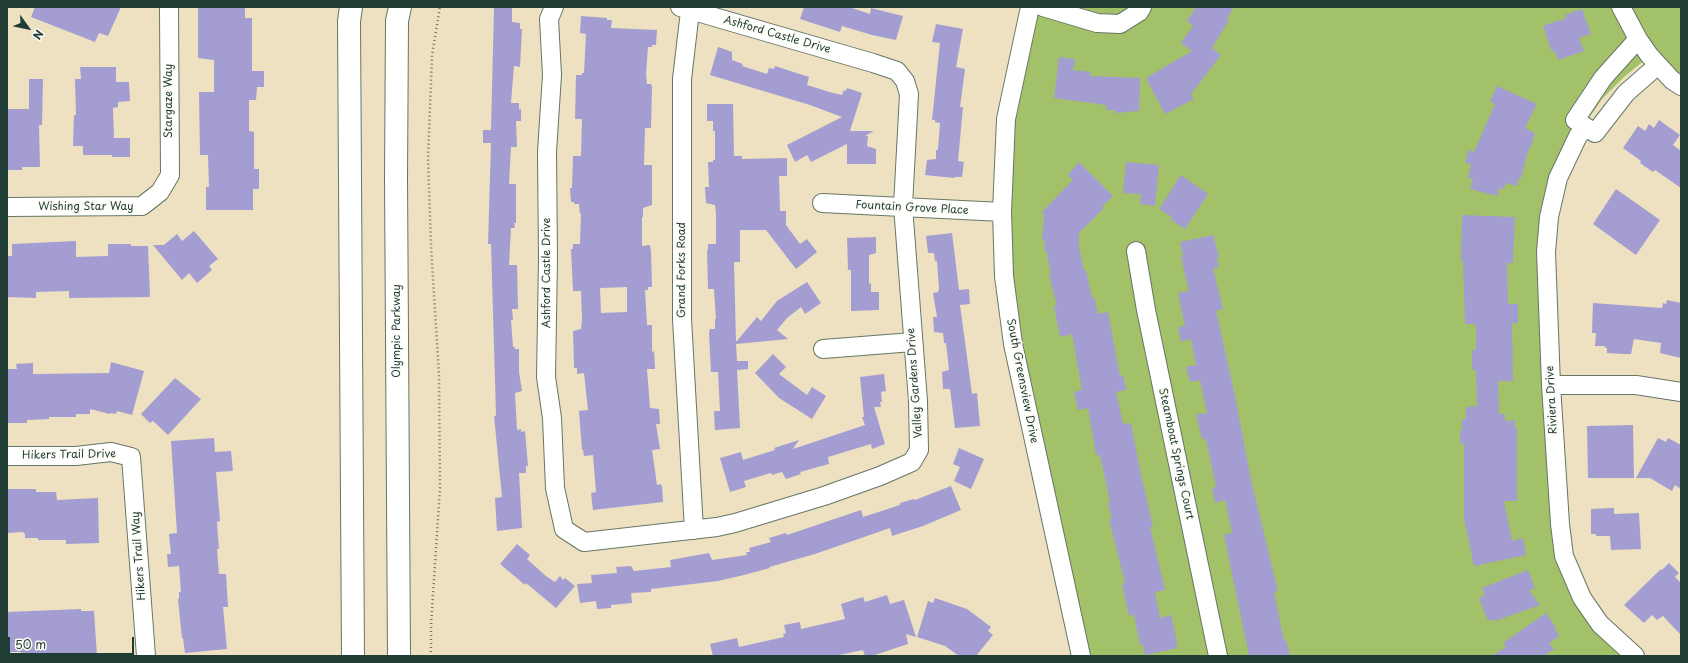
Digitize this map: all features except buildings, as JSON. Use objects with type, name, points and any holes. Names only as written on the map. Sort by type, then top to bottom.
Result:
[{"type":"main road","points":[[351,7],[349,28],[353,656]]},
{"type":"main road","name":"Olympic Parkway","points":[[399,656],[396,178],[397,21],[400,7]]},
{"type":"street","name":"Stargaze Way","points":[[160,192],[170,175],[169,7]]},
{"type":"street","name":"Ashford Castle Drive","points":[[554,7],[549,19],[552,75],[547,152],[548,266],[546,377],[552,418],[555,488],[564,529],[572,534]]},
{"type":"street","name":"South Greensview Drive","points":[[1030,7],[1006,119],[1002,212],[1004,276],[1013,344],[1081,656]]},
{"type":"street","points":[[1043,7],[1097,23],[1112,24],[1120,24],[1139,12],[1142,7]]},
{"type":"street","points":[[1621,7],[1638,39],[1672,80],[1681,86]]},
{"type":"street","name":"Ashford Castle Drive","points":[[685,9],[873,63]]},
{"type":"street","name":"Grand Forks Road","points":[[685,9],[682,79],[682,319],[694,530]]},
{"type":"street","points":[[1638,39],[1603,78],[1575,120],[1595,134],[1626,94],[1658,64]]},
{"type":"street","name":"Valley Gardens Drive","points":[[572,534],[584,542],[694,530],[735,523],[880,476],[912,462],[920,450],[918,401],[903,206],[908,94],[904,81],[897,71],[873,63]]},
{"type":"street","name":"Riviera Drive","points":[[1585,128],[1578,136],[1558,178],[1549,217],[1546,252],[1551,386],[1560,524],[1564,556],[1582,598],[1600,624],[1635,656]]},
{"type":"street","name":"Wishing Star Way","points":[[7,207],[142,206],[160,192]]},
{"type":"street","name":"Fountain Grove Place","points":[[822,203],[1002,212]]},
{"type":"street","name":"Steamboat Springs Court","points":[[1136,251],[1146,310],[1218,656]]},
{"type":"street","points":[[822,349],[913,342]]},
{"type":"street","points":[[1551,386],[1636,385],[1681,392]]},
{"type":"street","name":"Hikers Trail Drive","points":[[7,456],[76,456],[111,452],[131,457]]},
{"type":"street","name":"Hikers Trail Way","points":[[131,457],[146,656]]},
{"type":"path","points":[[431,656],[431,625],[440,488],[440,413],[428,159],[432,55],[440,7]]},
{"type":"green space","points":[[1030,7],[1681,7],[1681,96],[1646,59],[1624,77],[1603,98],[1586,122],[1556,184],[1548,288],[1550,512],[1552,538],[1559,568],[1587,621],[1613,649],[1633,656],[1081,656],[1020,379],[1001,213]]}]
